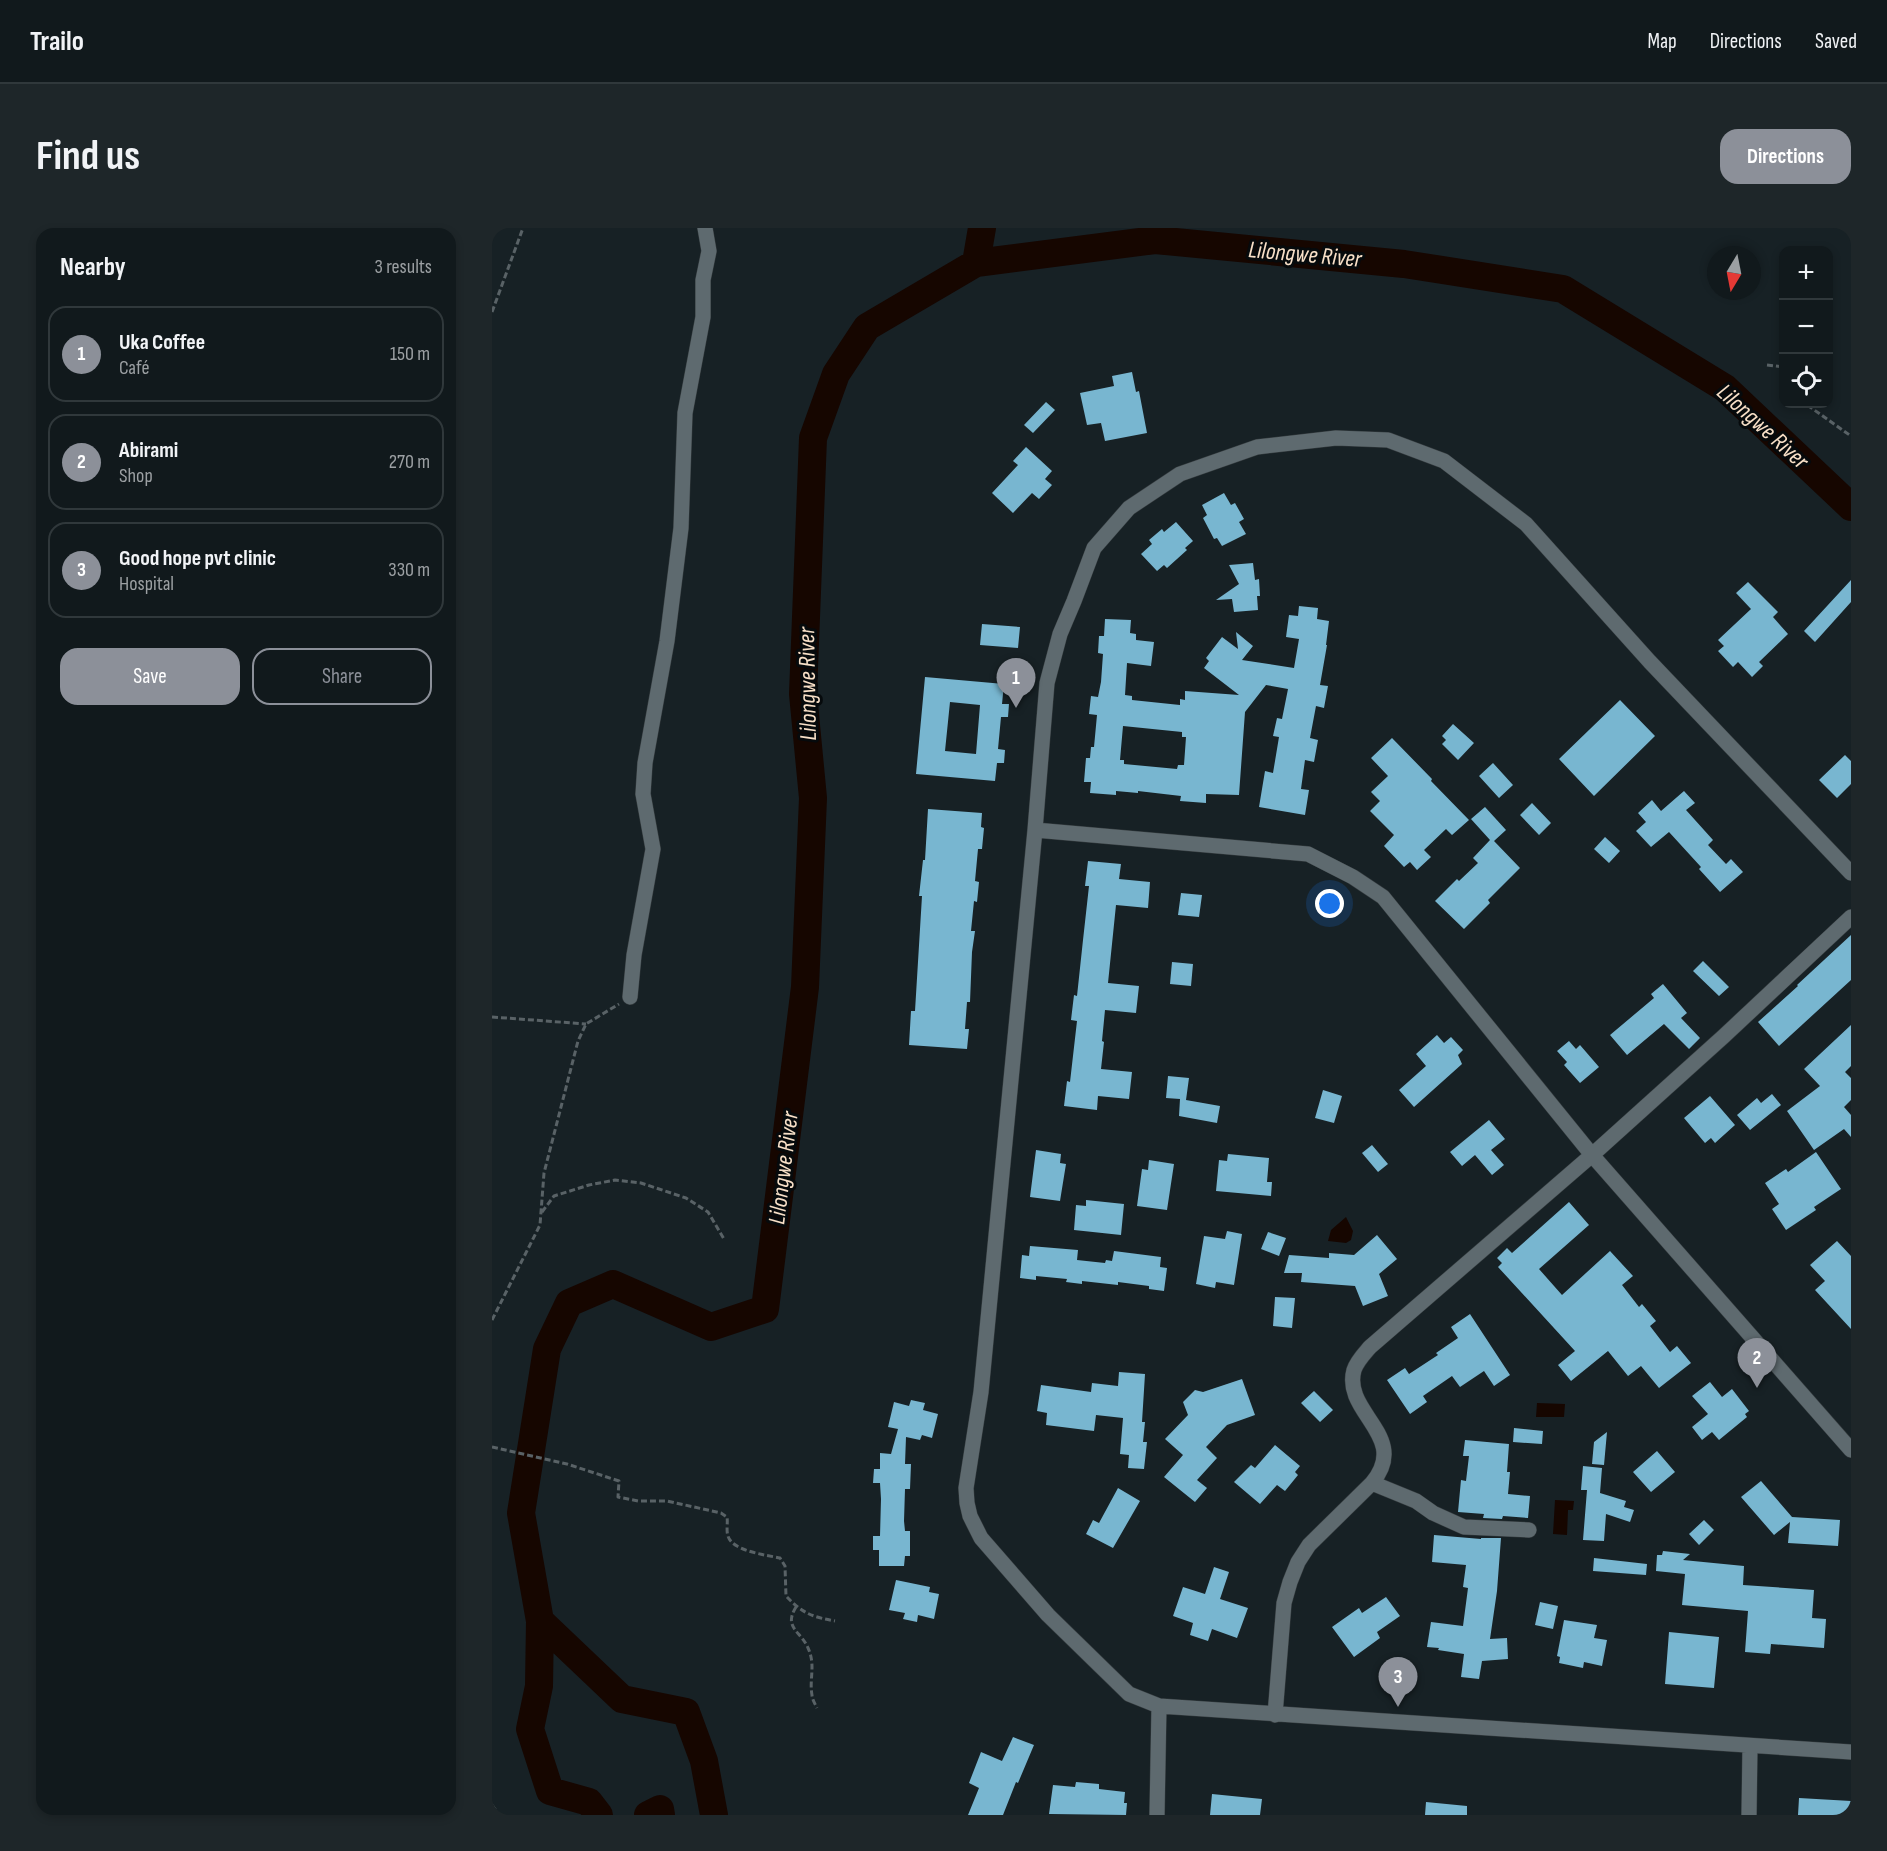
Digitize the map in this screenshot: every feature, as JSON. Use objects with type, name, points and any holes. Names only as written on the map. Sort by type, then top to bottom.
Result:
[{"type":"street","points":[[630,997],[634,955],[653,849],[643,794],[645,763],[667,640],[681,528],[685,412],[703,317],[703,280],[709,251],[705,228]]},
{"type":"street","points":[[1851,873],[1650,662],[1526,524],[1444,461],[1388,440],[1336,438],[1257,447],[1180,474],[1129,508],[1094,548],[1060,634],[1047,683],[982,1380],[966,1488],[967,1503],[974,1527],[981,1538],[1048,1615],[1129,1694],[1159,1706],[1851,1752]]},
{"type":"street","points":[[1035,830],[1308,854],[1353,877],[1383,897],[1592,1155],[1851,1450]]},
{"type":"street","points":[[1275,1715],[1284,1603],[1298,1562],[1309,1545],[1372,1483],[1380,1473],[1384,1461],[1381,1439],[1355,1394],[1354,1369],[1360,1358],[1592,1155],[1851,917]]},
{"type":"street","points":[[1372,1483],[1416,1501],[1433,1513],[1464,1527],[1529,1530]]},
{"type":"street","points":[[1157,1815],[1159,1706]]},
{"type":"street","points":[[1749,1815],[1750,1746]]},
{"type":"path","points":[[492,312],[523,228]]},
{"type":"path","points":[[1767,365],[1779,366]]},
{"type":"path","points":[[1811,408],[1851,436]]},
{"type":"path","points":[[492,1320],[540,1225],[544,1173],[578,1041],[586,1024],[630,997]]},
{"type":"path","points":[[492,1017],[586,1024]]},
{"type":"path","points":[[541,1214],[554,1197],[589,1185],[615,1180],[641,1183],[686,1198],[708,1212],[724,1239]]},
{"type":"path","points":[[492,1447],[567,1464],[619,1481],[618,1497],[638,1501],[667,1501],[721,1513],[727,1517],[727,1535],[738,1548],[780,1558],[785,1566],[786,1596],[796,1607],[815,1617],[835,1621]]},
{"type":"path","points":[[796,1607],[791,1615],[791,1623],[808,1647],[813,1669],[812,1695],[817,1708]]},
{"type":"path","points":[[492,1805],[499,1815]]},
{"type":"shaded area","points":[[1346,1217],[1353,1231],[1351,1240],[1346,1243],[1328,1241],[1331,1230]]},
{"type":"shaded area","points":[[1537,1403],[1565,1404],[1564,1417],[1536,1417]]},
{"type":"shaded area","points":[[1555,1500],[1574,1501],[1573,1510],[1568,1510],[1567,1535],[1553,1534]]},
{"type":"building","points":[[1132,372],[1136,392],[1139,391],[1147,433],[1105,441],[1101,423],[1087,425],[1080,393],[1114,386],[1112,376]]},
{"type":"building","points":[[1046,402],[1055,410],[1033,433],[1024,425]]},
{"type":"building","points":[[1026,447],[1052,471],[1045,479],[1052,485],[1039,499],[1032,493],[1013,513],[992,493],[1018,465],[1013,461]]},
{"type":"building","points":[[1224,493],[1231,505],[1235,503],[1244,519],[1239,522],[1246,534],[1222,546],[1217,538],[1214,539],[1203,518],[1207,515],[1202,505]]},
{"type":"building","points":[[1176,522],[1193,541],[1185,548],[1187,550],[1167,568],[1164,565],[1157,571],[1141,554],[1152,544],[1149,540],[1162,529],[1164,532]]},
{"type":"building","points":[[1253,563],[1255,580],[1259,579],[1258,610],[1234,612],[1232,599],[1216,600],[1239,584],[1229,565]]},
{"type":"building","points":[[1851,580],[1851,602],[1815,642],[1804,631]]},
{"type":"building","points":[[1748,582],[1778,612],[1773,617],[1788,634],[1759,662],[1763,666],[1752,677],[1738,662],[1733,667],[1718,651],[1724,646],[1718,640],[1751,609],[1736,593]]},
{"type":"building","points":[[1299,606],[1318,608],[1317,619],[1329,621],[1320,685],[1328,686],[1324,708],[1316,706],[1310,738],[1318,740],[1314,762],[1305,760],[1301,789],[1309,790],[1305,815],[1259,807],[1265,771],[1273,773],[1279,737],[1273,736],[1277,718],[1282,719],[1288,689],[1266,685],[1245,712],[1239,795],[1206,794],[1206,803],[1180,801],[1181,796],[1138,791],[1138,793],[1116,791],[1116,795],[1090,793],[1091,782],[1084,782],[1086,758],[1090,758],[1091,747],[1094,747],[1097,715],[1089,714],[1091,696],[1098,697],[1101,682],[1103,654],[1098,653],[1099,636],[1104,636],[1105,619],[1131,620],[1130,633],[1136,634],[1136,640],[1154,642],[1151,666],[1127,663],[1125,695],[1132,696],[1132,700],[1180,705],[1180,699],[1185,700],[1185,691],[1239,695],[1204,668],[1209,661],[1206,658],[1222,637],[1238,649],[1236,632],[1253,646],[1242,660],[1294,668],[1299,639],[1286,637],[1289,615],[1298,616]],"holes":[[[1123,726],[1182,732],[1182,737],[1186,737],[1184,765],[1178,765],[1177,769],[1124,764],[1124,760],[1120,760]]]},
{"type":"building","points":[[982,624],[1020,627],[1018,648],[980,645]]},
{"type":"building","points":[[925,677],[1004,684],[1002,704],[1009,704],[1008,717],[1001,717],[998,749],[1005,750],[1004,763],[997,763],[995,781],[916,774]],"holes":[[[950,702],[980,705],[976,754],[945,751]]]},
{"type":"building","points":[[1620,700],[1655,736],[1594,796],[1559,759]]},
{"type":"building","points":[[1453,724],[1474,743],[1458,760],[1442,744],[1446,740],[1442,736]]},
{"type":"building","points":[[1392,738],[1469,820],[1452,835],[1446,829],[1424,850],[1431,857],[1417,870],[1410,862],[1404,867],[1384,846],[1394,835],[1370,811],[1380,801],[1371,792],[1388,776],[1371,758]]},
{"type":"building","points":[[1845,755],[1851,761],[1851,784],[1837,798],[1819,780]]},
{"type":"building","points":[[1493,763],[1513,785],[1499,798],[1479,776]]},
{"type":"building","points":[[1684,791],[1695,803],[1686,810],[1713,840],[1708,845],[1726,864],[1731,859],[1743,872],[1720,892],[1669,832],[1651,847],[1636,831],[1646,822],[1638,813],[1652,800],[1661,811]]},
{"type":"building","points":[[1532,803],[1551,823],[1539,835],[1520,815]]},
{"type":"building","points":[[1485,807],[1506,830],[1494,841],[1520,868],[1488,900],[1490,903],[1464,929],[1435,901],[1457,879],[1459,881],[1478,863],[1473,858],[1490,840],[1471,819]]},
{"type":"building","points":[[928,809],[982,813],[981,827],[984,828],[982,849],[978,849],[975,881],[979,882],[977,902],[974,901],[971,931],[975,931],[970,1002],[967,1002],[965,1029],[969,1029],[967,1049],[909,1045],[911,1011],[915,1011],[922,896],[919,896],[923,860],[925,860]]},
{"type":"building","points":[[1605,837],[1620,851],[1609,863],[1594,849]]},
{"type":"building","points":[[1088,861],[1121,864],[1119,879],[1150,882],[1148,908],[1116,905],[1108,983],[1139,986],[1136,1013],[1105,1010],[1102,1041],[1104,1042],[1101,1069],[1132,1072],[1129,1099],[1098,1096],[1097,1110],[1064,1106],[1067,1081],[1070,1082],[1077,1021],[1071,1020],[1074,995],[1077,996],[1089,886],[1085,886]]},
{"type":"building","points":[[1181,893],[1202,895],[1199,917],[1178,915]]},
{"type":"building","points":[[1851,935],[1851,980],[1779,1046],[1758,1022]]},
{"type":"building","points":[[1703,961],[1729,987],[1719,996],[1693,971]]},
{"type":"building","points":[[1172,962],[1193,964],[1191,986],[1170,984]]},
{"type":"building","points":[[1663,984],[1687,1013],[1681,1018],[1700,1038],[1689,1049],[1664,1024],[1627,1055],[1610,1035],[1654,998],[1651,994]]},
{"type":"building","points":[[1851,1025],[1851,1066],[1845,1072],[1851,1078],[1851,1100],[1844,1107],[1851,1115],[1851,1137],[1844,1129],[1814,1150],[1787,1111],[1820,1086],[1804,1069]]},
{"type":"building","points":[[1437,1035],[1444,1043],[1451,1037],[1463,1050],[1458,1055],[1462,1064],[1414,1107],[1399,1090],[1426,1066],[1416,1054]]},
{"type":"building","points":[[1569,1041],[1576,1049],[1580,1045],[1599,1067],[1580,1083],[1564,1065],[1567,1062],[1557,1051]]},
{"type":"building","points":[[1168,1076],[1189,1078],[1186,1100],[1220,1106],[1217,1123],[1179,1116],[1180,1099],[1166,1098]]},
{"type":"building","points":[[1323,1090],[1342,1096],[1334,1123],[1315,1118]]},
{"type":"building","points":[[1772,1094],[1781,1105],[1750,1130],[1737,1115],[1757,1098],[1761,1103]]},
{"type":"building","points":[[1710,1096],[1735,1125],[1715,1143],[1711,1138],[1705,1143],[1684,1118]]},
{"type":"building","points":[[1489,1120],[1505,1139],[1491,1150],[1504,1165],[1492,1175],[1475,1155],[1462,1166],[1450,1152]]},
{"type":"building","points":[[1372,1145],[1388,1164],[1378,1172],[1362,1153]]},
{"type":"building","points":[[1036,1150],[1061,1154],[1060,1163],[1066,1164],[1060,1201],[1030,1197]]},
{"type":"building","points":[[1816,1152],[1841,1189],[1814,1207],[1816,1210],[1786,1230],[1772,1209],[1779,1204],[1765,1183],[1786,1169],[1788,1172]]},
{"type":"building","points":[[1228,1154],[1269,1158],[1267,1182],[1272,1182],[1271,1196],[1216,1191],[1219,1160],[1227,1161]]},
{"type":"building","points":[[1149,1160],[1174,1164],[1167,1210],[1137,1206],[1142,1169],[1148,1170]]},
{"type":"building","points":[[1086,1200],[1124,1204],[1121,1235],[1074,1230],[1076,1205],[1086,1206]]},
{"type":"building","points":[[1569,1202],[1589,1225],[1539,1269],[1562,1295],[1610,1251],[1633,1276],[1622,1285],[1639,1307],[1642,1304],[1656,1321],[1650,1326],[1670,1352],[1677,1346],[1691,1363],[1659,1388],[1641,1366],[1628,1376],[1608,1351],[1571,1381],[1558,1365],[1575,1351],[1498,1267],[1502,1263],[1497,1258],[1507,1248],[1512,1253]]},
{"type":"building","points":[[1227,1231],[1242,1234],[1234,1285],[1216,1282],[1215,1288],[1196,1284],[1204,1236],[1225,1239]]},
{"type":"building","points":[[1268,1232],[1286,1238],[1279,1256],[1261,1249]]},
{"type":"building","points":[[1377,1235],[1397,1259],[1379,1274],[1388,1296],[1363,1306],[1355,1286],[1301,1282],[1302,1273],[1284,1273],[1289,1255],[1329,1258],[1329,1253],[1354,1255]]},
{"type":"building","points":[[1837,1241],[1851,1256],[1851,1329],[1815,1290],[1825,1281],[1810,1265]]},
{"type":"building","points":[[1030,1246],[1078,1250],[1077,1260],[1105,1263],[1106,1260],[1112,1261],[1114,1251],[1161,1257],[1160,1267],[1167,1268],[1164,1291],[1149,1289],[1149,1286],[1118,1282],[1118,1285],[1082,1281],[1082,1284],[1066,1282],[1067,1279],[1036,1276],[1036,1280],[1020,1278],[1022,1255],[1029,1256]]},
{"type":"building","points":[[1275,1297],[1295,1298],[1292,1328],[1273,1326]]},
{"type":"building","points":[[1470,1314],[1510,1375],[1494,1386],[1484,1371],[1460,1387],[1452,1376],[1423,1396],[1427,1402],[1410,1414],[1387,1380],[1405,1368],[1409,1374],[1438,1355],[1436,1353],[1458,1338],[1451,1327]]},
{"type":"building","points":[[1119,1372],[1145,1374],[1142,1422],[1145,1422],[1143,1442],[1147,1442],[1144,1469],[1128,1468],[1129,1455],[1120,1454],[1123,1418],[1096,1415],[1094,1431],[1046,1425],[1047,1413],[1037,1411],[1041,1385],[1091,1392],[1092,1383],[1118,1386]]},
{"type":"building","points":[[1242,1379],[1255,1415],[1227,1425],[1206,1447],[1217,1458],[1197,1480],[1207,1488],[1195,1502],[1164,1477],[1183,1455],[1165,1439],[1188,1415],[1183,1402],[1195,1390],[1203,1392]]},
{"type":"building","points":[[1710,1382],[1722,1397],[1732,1389],[1749,1411],[1745,1414],[1747,1417],[1719,1440],[1712,1432],[1702,1440],[1692,1427],[1708,1414],[1692,1396]]},
{"type":"building","points":[[1314,1391],[1333,1410],[1320,1422],[1301,1403]]},
{"type":"building","points":[[911,1400],[925,1403],[923,1410],[938,1414],[932,1438],[922,1435],[920,1440],[906,1437],[905,1464],[911,1464],[910,1489],[905,1489],[904,1521],[905,1531],[910,1531],[910,1556],[905,1556],[904,1566],[879,1566],[879,1550],[873,1550],[873,1536],[880,1536],[881,1499],[880,1483],[873,1483],[874,1469],[880,1469],[880,1453],[891,1454],[898,1429],[888,1427],[894,1402],[909,1406]]},
{"type":"building","points":[[1514,1428],[1543,1431],[1542,1444],[1513,1442]]},
{"type":"building","points":[[1607,1432],[1604,1465],[1592,1464],[1594,1442]]},
{"type":"building","points":[[1465,1440],[1509,1444],[1508,1494],[1530,1496],[1528,1518],[1503,1516],[1502,1519],[1483,1518],[1484,1514],[1458,1512],[1461,1480],[1466,1481],[1469,1456],[1463,1456]]},
{"type":"building","points":[[1275,1445],[1300,1466],[1295,1472],[1298,1475],[1285,1491],[1277,1485],[1260,1504],[1234,1482],[1251,1465],[1255,1468]]},
{"type":"building","points":[[1657,1451],[1675,1472],[1651,1492],[1633,1472]]},
{"type":"building","points":[[1583,1466],[1602,1468],[1600,1493],[1626,1501],[1624,1507],[1634,1510],[1630,1522],[1606,1514],[1604,1541],[1583,1540],[1587,1490],[1581,1490]]},
{"type":"building","points":[[1761,1481],[1792,1517],[1840,1520],[1838,1546],[1788,1543],[1790,1522],[1774,1535],[1741,1497]]},
{"type":"building","points":[[1118,1488],[1140,1501],[1113,1548],[1086,1534],[1093,1520],[1099,1523]]},
{"type":"building","points":[[1704,1520],[1714,1530],[1699,1545],[1689,1534]]},
{"type":"building","points":[[1434,1535],[1481,1539],[1501,1538],[1490,1639],[1507,1638],[1508,1659],[1482,1661],[1479,1679],[1461,1677],[1464,1654],[1427,1647],[1431,1622],[1463,1626],[1468,1588],[1463,1587],[1466,1565],[1432,1562]]},
{"type":"building","points":[[1663,1551],[1690,1554],[1683,1560],[1744,1566],[1743,1585],[1814,1590],[1812,1618],[1826,1619],[1824,1648],[1771,1644],[1770,1654],[1745,1652],[1748,1611],[1682,1605],[1685,1574],[1656,1571],[1657,1555],[1662,1555]]},
{"type":"building","points":[[1594,1558],[1647,1564],[1646,1575],[1593,1571]]},
{"type":"building","points":[[1214,1567],[1229,1572],[1220,1599],[1248,1608],[1237,1638],[1212,1629],[1208,1641],[1190,1635],[1193,1623],[1173,1616],[1183,1587],[1205,1594]]},
{"type":"building","points":[[896,1580],[930,1587],[929,1592],[939,1594],[934,1619],[918,1615],[917,1622],[903,1619],[905,1613],[889,1610]]},
{"type":"building","points":[[1386,1597],[1400,1616],[1377,1632],[1380,1638],[1354,1657],[1332,1627],[1359,1608],[1362,1613]]},
{"type":"building","points":[[1540,1602],[1558,1606],[1553,1629],[1535,1625]]},
{"type":"building","points":[[1564,1620],[1597,1625],[1594,1638],[1607,1640],[1602,1666],[1584,1662],[1583,1668],[1559,1663],[1560,1657],[1557,1656]]},
{"type":"building","points":[[1669,1632],[1719,1637],[1714,1688],[1665,1684]]},
{"type":"building","points":[[1013,1737],[1034,1745],[1003,1815],[968,1815],[979,1788],[969,1783],[981,1752],[1002,1761]]},
{"type":"building","points":[[1076,1782],[1099,1784],[1099,1789],[1125,1792],[1126,1815],[1049,1814],[1053,1785],[1075,1787]]},
{"type":"building","points":[[1212,1794],[1262,1799],[1260,1815],[1210,1815]]},
{"type":"building","points":[[1799,1798],[1851,1801],[1851,1815],[1798,1815]]},
{"type":"building","points":[[1426,1802],[1467,1806],[1467,1815],[1425,1815]]},
{"type":"waterway","points":[[976,263],[982,228]]},
{"type":"waterway","name":"Lilongwe River","points":[[714,1815],[704,1761],[686,1712],[622,1699],[540,1621],[521,1513],[547,1349],[569,1303],[613,1284],[711,1327],[765,1309],[805,987],[813,798],[803,694],[813,438],[836,374],[867,327],[976,263],[1155,240],[1404,264],[1563,289],[1725,388],[1851,507]]},
{"type":"waterway","points":[[540,1621],[539,1686],[530,1729],[550,1791],[589,1802],[599,1815]]},
{"type":"waterway","points":[[648,1815],[660,1809],[661,1815]]},
{"type":"place","name":"Uka Coffee","points":[[1016,708]]},
{"type":"place","name":"Abirami","points":[[1757,1388]]},
{"type":"place","name":"Good hope pvt clinic","points":[[1398,1707]]}]
